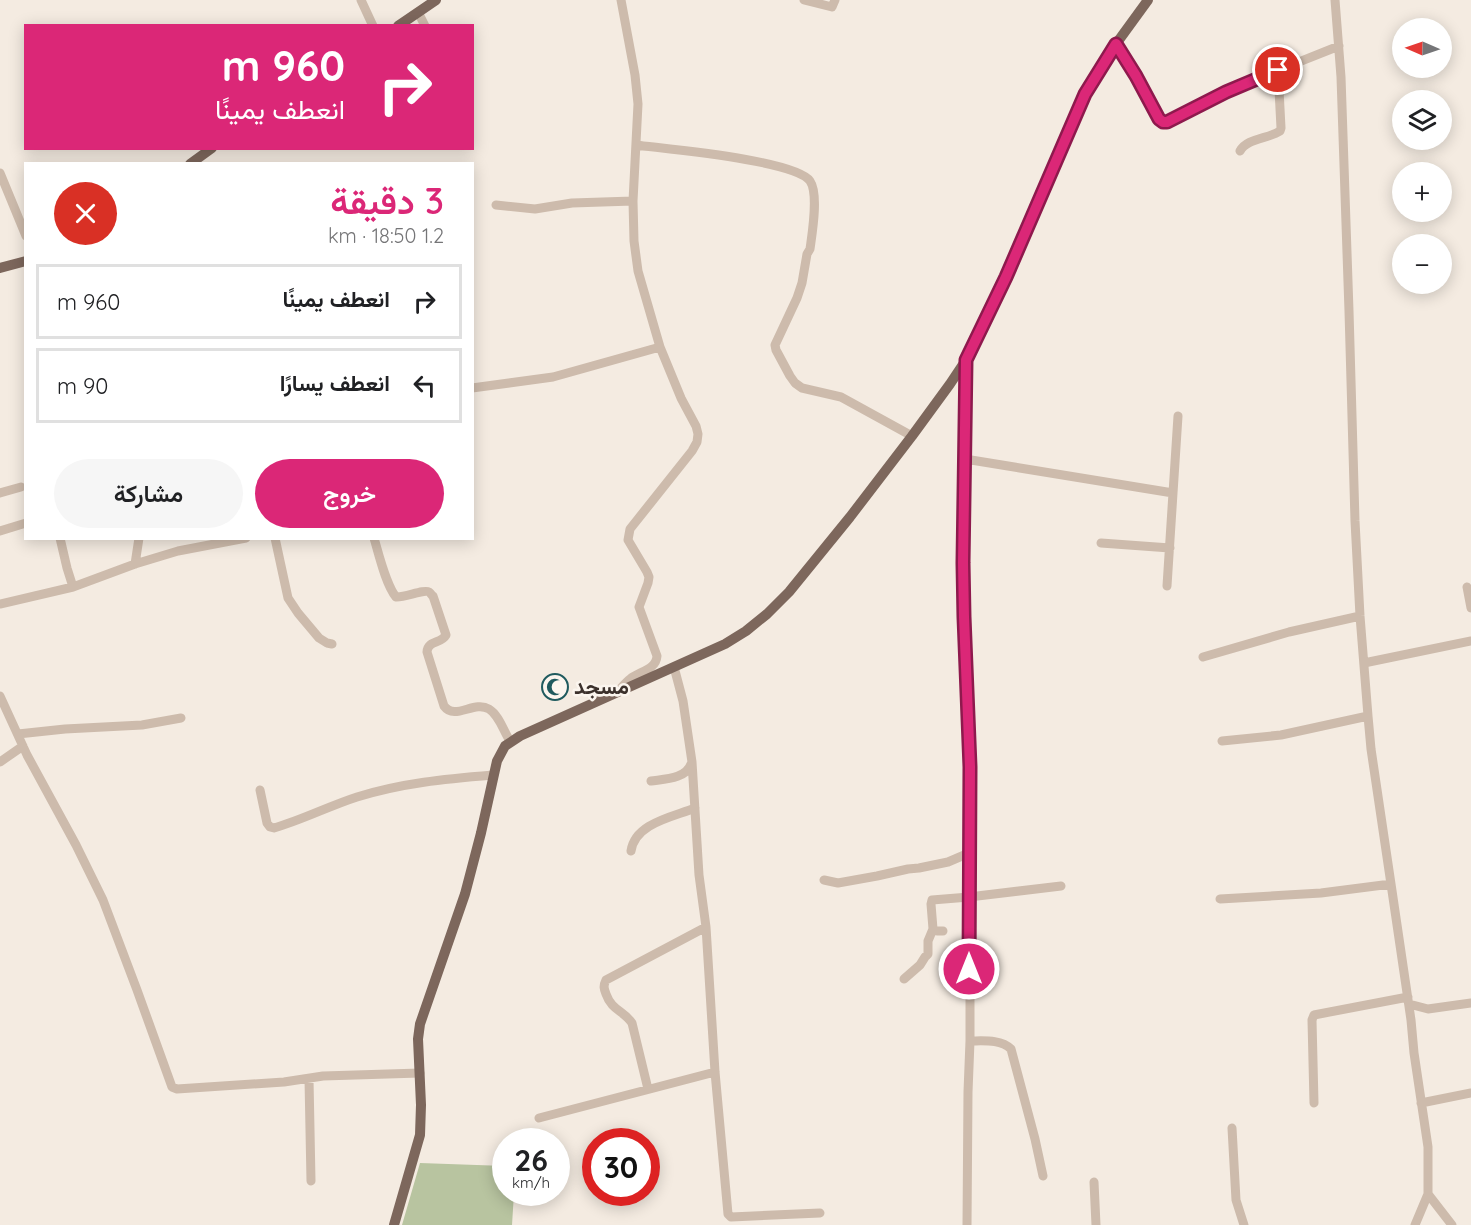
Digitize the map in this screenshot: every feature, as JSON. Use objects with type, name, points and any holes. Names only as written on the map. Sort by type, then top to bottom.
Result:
[{"type":"main road","points":[[401,24],[436,0]]},
{"type":"main road","points":[[394,1225],[420,1135],[418,1040],[420,1024],[465,894],[499,755],[510,741],[520,736],[735,639],[773,609],[789,592],[912,436],[966,360],[1006,277],[1085,94],[1116,44],[1148,0]]},
{"type":"main road","points":[[193,162],[208,150]]},
{"type":"main road","points":[[0,268],[24,262]]},
{"type":"street","points":[[361,0],[372,24]]},
{"type":"street","points":[[618,692],[632,678],[653,666],[657,656],[639,607],[648,583],[648,572],[628,540],[628,534],[692,451],[698,434],[660,347],[638,271],[634,241],[633,201],[638,104],[621,0]]},
{"type":"street","points":[[804,0],[832,7],[835,0]]},
{"type":"street","points":[[1335,0],[1339,46],[1359,616],[1371,749],[1428,1147],[1428,1194],[1415,1225]]},
{"type":"street","points":[[418,12],[424,24]]},
{"type":"street","points":[[1116,44],[1159,119],[1163,122],[1226,92],[1339,46]]},
{"type":"street","points":[[1240,151],[1245,144],[1280,131],[1278,70]]},
{"type":"street","points":[[636,144],[768,164],[803,175],[810,182],[814,192],[810,249],[800,290],[777,340],[776,350],[795,383],[841,397],[912,436]]},
{"type":"street","points":[[0,173],[24,231]]},
{"type":"street","points":[[496,205],[535,209],[572,203],[633,201]]},
{"type":"street","points":[[474,388],[554,377],[660,347]]},
{"type":"street","points":[[966,360],[964,595],[970,767],[967,1225]]},
{"type":"street","points":[[1167,586],[1178,416]]},
{"type":"street","points":[[965,459],[1173,493]]},
{"type":"street","points":[[0,493],[21,487]]},
{"type":"street","points":[[0,531],[24,524]]},
{"type":"street","points":[[60,540],[73,587]]},
{"type":"street","points":[[135,564],[139,540]]},
{"type":"street","points":[[0,604],[73,587],[198,542],[222,540]]},
{"type":"street","points":[[275,540],[288,598],[320,638],[332,644]]},
{"type":"street","points":[[375,540],[384,571],[396,597],[428,591],[433,596],[446,635],[430,644],[427,652],[444,706],[452,712],[476,707],[489,709],[510,741]]},
{"type":"street","points":[[1101,543],[1170,548]]},
{"type":"street","points":[[1467,587],[1471,608]]},
{"type":"street","points":[[1203,657],[1289,632],[1359,616]]},
{"type":"street","points":[[1364,663],[1471,641]]},
{"type":"street","points":[[674,667],[683,701],[692,762],[715,1072],[729,1216],[820,1213]]},
{"type":"street","points":[[0,696],[23,746],[103,900],[172,1087],[177,1089],[323,1076],[420,1073]]},
{"type":"street","points":[[1222,741],[1281,735],[1368,716]]},
{"type":"street","points":[[18,734],[41,730],[142,725],[181,718]]},
{"type":"street","points":[[0,762],[23,746]]},
{"type":"street","points":[[651,781],[685,773],[690,769],[692,762]]},
{"type":"street","points":[[260,790],[267,823],[274,828],[355,798],[396,786],[428,780],[493,775]]},
{"type":"street","points":[[631,851],[632,844],[639,833],[651,825],[695,808]]},
{"type":"street","points":[[824,880],[838,883],[877,876],[948,862],[969,853]]},
{"type":"street","points":[[1220,899],[1321,893],[1392,884]]},
{"type":"street","points":[[904,979],[920,965],[928,954],[928,941],[933,929],[932,900],[1061,886]]},
{"type":"street","points":[[648,1089],[632,1023],[609,1002],[604,983],[706,927]]},
{"type":"street","points":[[933,929],[943,931]]},
{"type":"street","points":[[1314,1104],[1312,1020],[1314,1015],[1408,1001],[1428,1010]]},
{"type":"street","points":[[1411,1020],[1428,1010],[1471,1003]]},
{"type":"street","points":[[970,1041],[1001,1042],[1011,1049],[1043,1176]]},
{"type":"street","points":[[538,1118],[715,1072]]},
{"type":"street","points":[[309,1079],[311,1181]]},
{"type":"street","points":[[1422,1103],[1471,1093]]},
{"type":"street","points":[[1232,1128],[1236,1200],[1244,1225]]},
{"type":"street","points":[[1094,1182],[1096,1225]]},
{"type":"street","points":[[1428,1194],[1452,1225]]},
{"type":"green space","points":[[420,1163],[492,1166],[492,1206],[513,1206],[512,1225],[402,1225]]},
{"type":"place","name":"مسجد","points":[[555,687]]},
{"type":"route","points":[[969,969],[970,767],[963,563],[966,360],[1006,277],[1085,94],[1116,44],[1160,121],[1163,122],[1278,70]]}]
